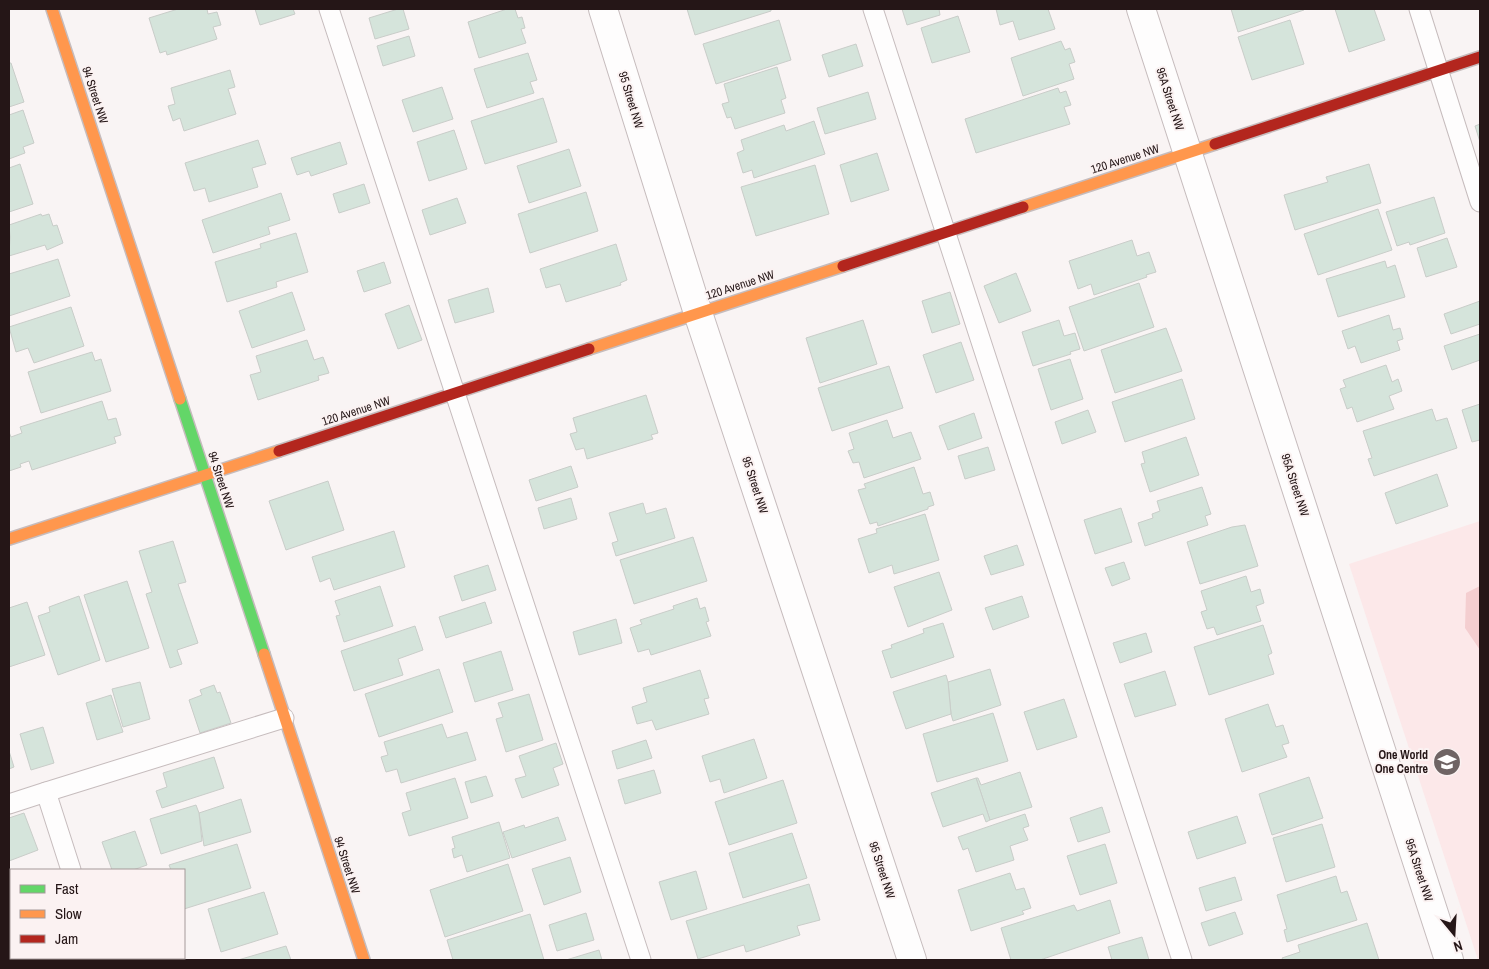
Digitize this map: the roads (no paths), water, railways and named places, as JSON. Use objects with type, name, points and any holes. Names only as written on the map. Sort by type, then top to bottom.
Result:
[{"type":"street","name":"94 Street NW","points":[[52,9],[364,960]]},
{"type":"street","name":"95 Street NW","points":[[603,9],[698,313],[912,960]]},
{"type":"street","name":"95A Street NW","points":[[1141,9],[1449,960]]},
{"type":"street","name":"120 Avenue NW","points":[[9,539],[1480,57]]},
{"type":"lane","points":[[329,9],[641,960]]},
{"type":"lane","points":[[873,9],[944,233],[1182,960]]},
{"type":"lane","points":[[1419,9],[1480,202]]},
{"type":"lane","points":[[9,804],[284,718]]},
{"type":"lane","points":[[46,792],[71,869]]},
{"type":"place","name":"One World One Centre","points":[[1447,762]]}]
